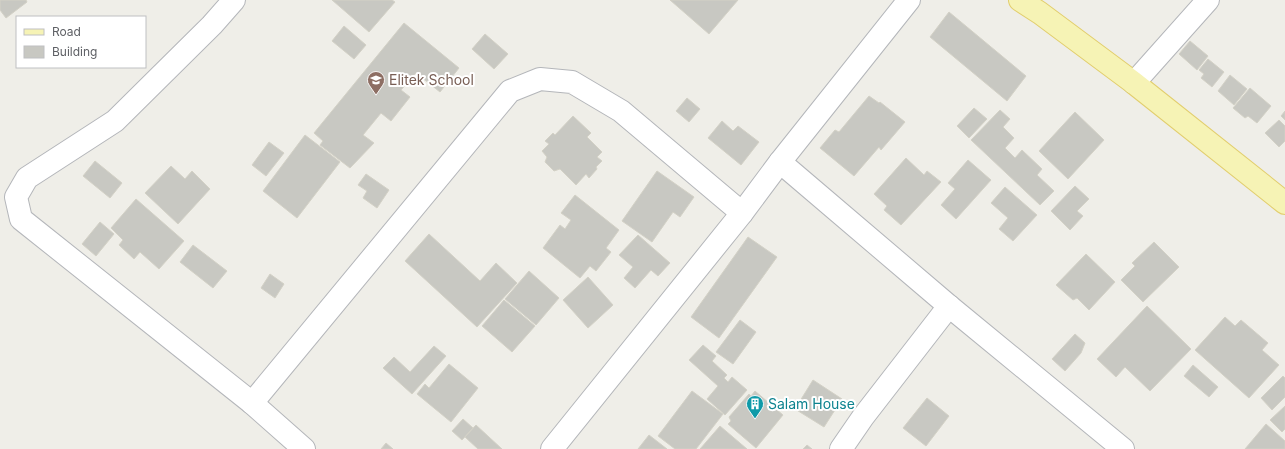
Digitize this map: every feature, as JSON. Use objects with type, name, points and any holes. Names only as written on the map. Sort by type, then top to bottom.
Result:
[{"type":"main road","points":[[1020,0],[1040,13],[1134,83],[1285,203]]},
{"type":"street","points":[[234,0],[212,25],[115,121],[27,178],[16,197],[21,219],[252,402],[304,449]]},
{"type":"street","points":[[552,449],[742,213],[780,162],[909,0]]},
{"type":"street","points":[[1134,83],[1208,0]]},
{"type":"street","points":[[252,402],[510,91],[540,79],[572,82],[621,111],[742,213]]},
{"type":"street","points":[[780,162],[949,306],[1123,449]]},
{"type":"street","points":[[841,449],[863,417],[949,306]]},
{"type":"building","points":[[0,0],[26,0],[27,2],[6,18],[0,10]]},
{"type":"building","points":[[332,0],[392,0],[395,2],[369,32]]},
{"type":"building","points":[[670,0],[738,0],[709,34]]},
{"type":"building","points":[[949,12],[1026,76],[1007,101],[930,37]]},
{"type":"building","name":"Elitek School","points":[[404,23],[459,68],[440,92],[416,73],[401,90],[410,97],[391,121],[381,113],[363,135],[374,143],[350,168],[320,145],[323,141],[314,133]]},
{"type":"building","points":[[344,26],[366,45],[354,59],[332,41]]},
{"type":"building","points":[[485,34],[508,54],[494,69],[472,49]]},
{"type":"building","points":[[1190,41],[1208,56],[1197,70],[1179,54]]},
{"type":"building","points":[[1208,59],[1224,72],[1212,87],[1201,78],[1204,74],[1199,70]]},
{"type":"building","points":[[1230,75],[1247,89],[1234,105],[1218,91]]},
{"type":"building","points":[[1250,88],[1271,106],[1257,123],[1248,116],[1245,118],[1233,108]]},
{"type":"building","points":[[869,96],[879,103],[880,102],[905,122],[881,150],[879,147],[854,176],[820,148],[835,130],[839,132]]},
{"type":"building","points":[[687,98],[700,109],[689,122],[676,111]]},
{"type":"building","points":[[974,108],[987,119],[969,138],[957,126]]},
{"type":"building","points":[[1000,110],[1010,119],[1003,127],[1014,138],[1005,148],[1015,158],[1022,150],[1042,169],[1037,175],[1054,191],[1040,205],[971,140]]},
{"type":"building","points":[[1285,111],[1285,120],[1281,116]]},
{"type":"building","points":[[1075,112],[1104,140],[1068,179],[1039,151]]},
{"type":"building","points":[[573,116],[591,133],[587,137],[602,152],[597,157],[602,161],[596,167],[597,169],[589,178],[586,174],[576,185],[560,169],[554,171],[545,162],[547,157],[542,151],[549,144],[545,141],[553,133],[555,135]]},
{"type":"building","points":[[1279,120],[1285,126],[1285,141],[1279,147],[1265,133]]},
{"type":"building","points":[[722,121],[733,131],[738,126],[759,142],[741,165],[708,138]]},
{"type":"building","points":[[305,135],[340,162],[297,218],[263,191]]},
{"type":"building","points":[[269,142],[284,153],[266,176],[252,165]]},
{"type":"building","points":[[906,158],[924,175],[927,171],[941,182],[901,225],[884,210],[887,206],[874,194]]},
{"type":"building","points":[[968,160],[991,180],[956,219],[941,205],[955,189],[948,183]]},
{"type":"building","points":[[95,161],[122,183],[110,198],[83,176]]},
{"type":"building","points":[[171,166],[185,179],[192,171],[210,189],[178,224],[145,193]]},
{"type":"building","points":[[657,171],[694,197],[680,217],[673,212],[652,242],[622,221]]},
{"type":"building","points":[[366,174],[389,190],[377,208],[363,198],[367,191],[358,185]]},
{"type":"building","points":[[1075,186],[1089,199],[1077,211],[1083,216],[1070,230],[1051,211]]},
{"type":"building","points":[[1005,187],[1037,215],[1013,241],[999,229],[1008,218],[991,203]]},
{"type":"building","points":[[575,195],[619,230],[606,248],[611,252],[596,271],[590,266],[580,278],[543,248],[560,225],[565,229],[571,220],[561,213]]},
{"type":"building","points":[[136,199],[184,241],[159,269],[140,252],[134,259],[119,245],[123,240],[111,228]]},
{"type":"building","points":[[100,222],[114,234],[96,256],[82,244]]},
{"type":"building","points":[[429,234],[480,281],[496,263],[517,283],[477,327],[405,261]]},
{"type":"building","points":[[638,235],[670,263],[658,276],[651,270],[635,288],[624,278],[633,267],[619,255]]},
{"type":"building","points":[[748,237],[777,257],[719,338],[691,317]]},
{"type":"building","points":[[1154,242],[1179,267],[1143,302],[1121,280],[1135,266],[1132,263]]},
{"type":"building","points":[[193,245],[227,271],[213,288],[180,262]]},
{"type":"building","points":[[1086,254],[1115,282],[1089,310],[1077,298],[1073,300],[1056,285]]},
{"type":"building","points":[[529,271],[559,298],[536,325],[505,299]]},
{"type":"building","points":[[270,274],[284,284],[275,298],[261,288]]},
{"type":"building","points":[[588,277],[613,305],[588,328],[563,300]]},
{"type":"building","points":[[504,300],[535,326],[512,352],[482,326]]},
{"type":"building","points":[[1147,306],[1191,349],[1150,391],[1125,367],[1116,377],[1097,359]]},
{"type":"building","points":[[1225,317],[1235,326],[1241,320],[1268,343],[1262,350],[1279,365],[1249,398],[1195,350]]},
{"type":"building","points":[[740,320],[756,332],[733,364],[716,352]]},
{"type":"building","points":[[1075,334],[1085,343],[1081,353],[1065,371],[1052,359]]},
{"type":"building","points":[[703,345],[716,356],[712,361],[727,375],[724,378],[728,382],[732,377],[747,390],[725,415],[707,399],[718,386],[689,360]]},
{"type":"building","points":[[434,346],[446,356],[412,394],[383,368],[394,357],[410,372]]},
{"type":"building","points":[[449,364],[478,388],[451,422],[417,394],[425,384],[429,388]]},
{"type":"building","points":[[1193,365],[1218,387],[1209,397],[1184,376]]},
{"type":"building","points":[[1283,376],[1285,378],[1285,397],[1272,410],[1261,398]]},
{"type":"building","points":[[813,380],[842,399],[824,427],[795,409]]},
{"type":"building","points":[[692,391],[723,414],[696,449],[675,449],[658,436]]},
{"type":"building","name":"Salam House","points":[[755,391],[783,415],[756,448],[728,424],[731,421],[729,417],[749,394],[751,396]]},
{"type":"building","points":[[927,398],[949,416],[926,446],[903,428]]},
{"type":"building","points":[[1285,406],[1285,429],[1282,432],[1270,420]]},
{"type":"building","points":[[463,419],[473,428],[462,440],[452,431]]},
{"type":"building","points":[[1266,424],[1285,441],[1285,449],[1245,449]]},
{"type":"building","points":[[476,425],[502,449],[478,449],[465,437]]},
{"type":"building","points":[[720,426],[747,449],[700,449]]},
{"type":"building","points":[[649,435],[667,449],[638,449]]},
{"type":"building","points":[[386,443],[393,449],[381,449]]},
{"type":"building","name":"Salam House","points":[[807,445],[812,449],[803,449]]},
{"type":"place","name":"Elitek School","points":[[376,95]]},
{"type":"place","name":"Salam House","points":[[755,419]]}]
